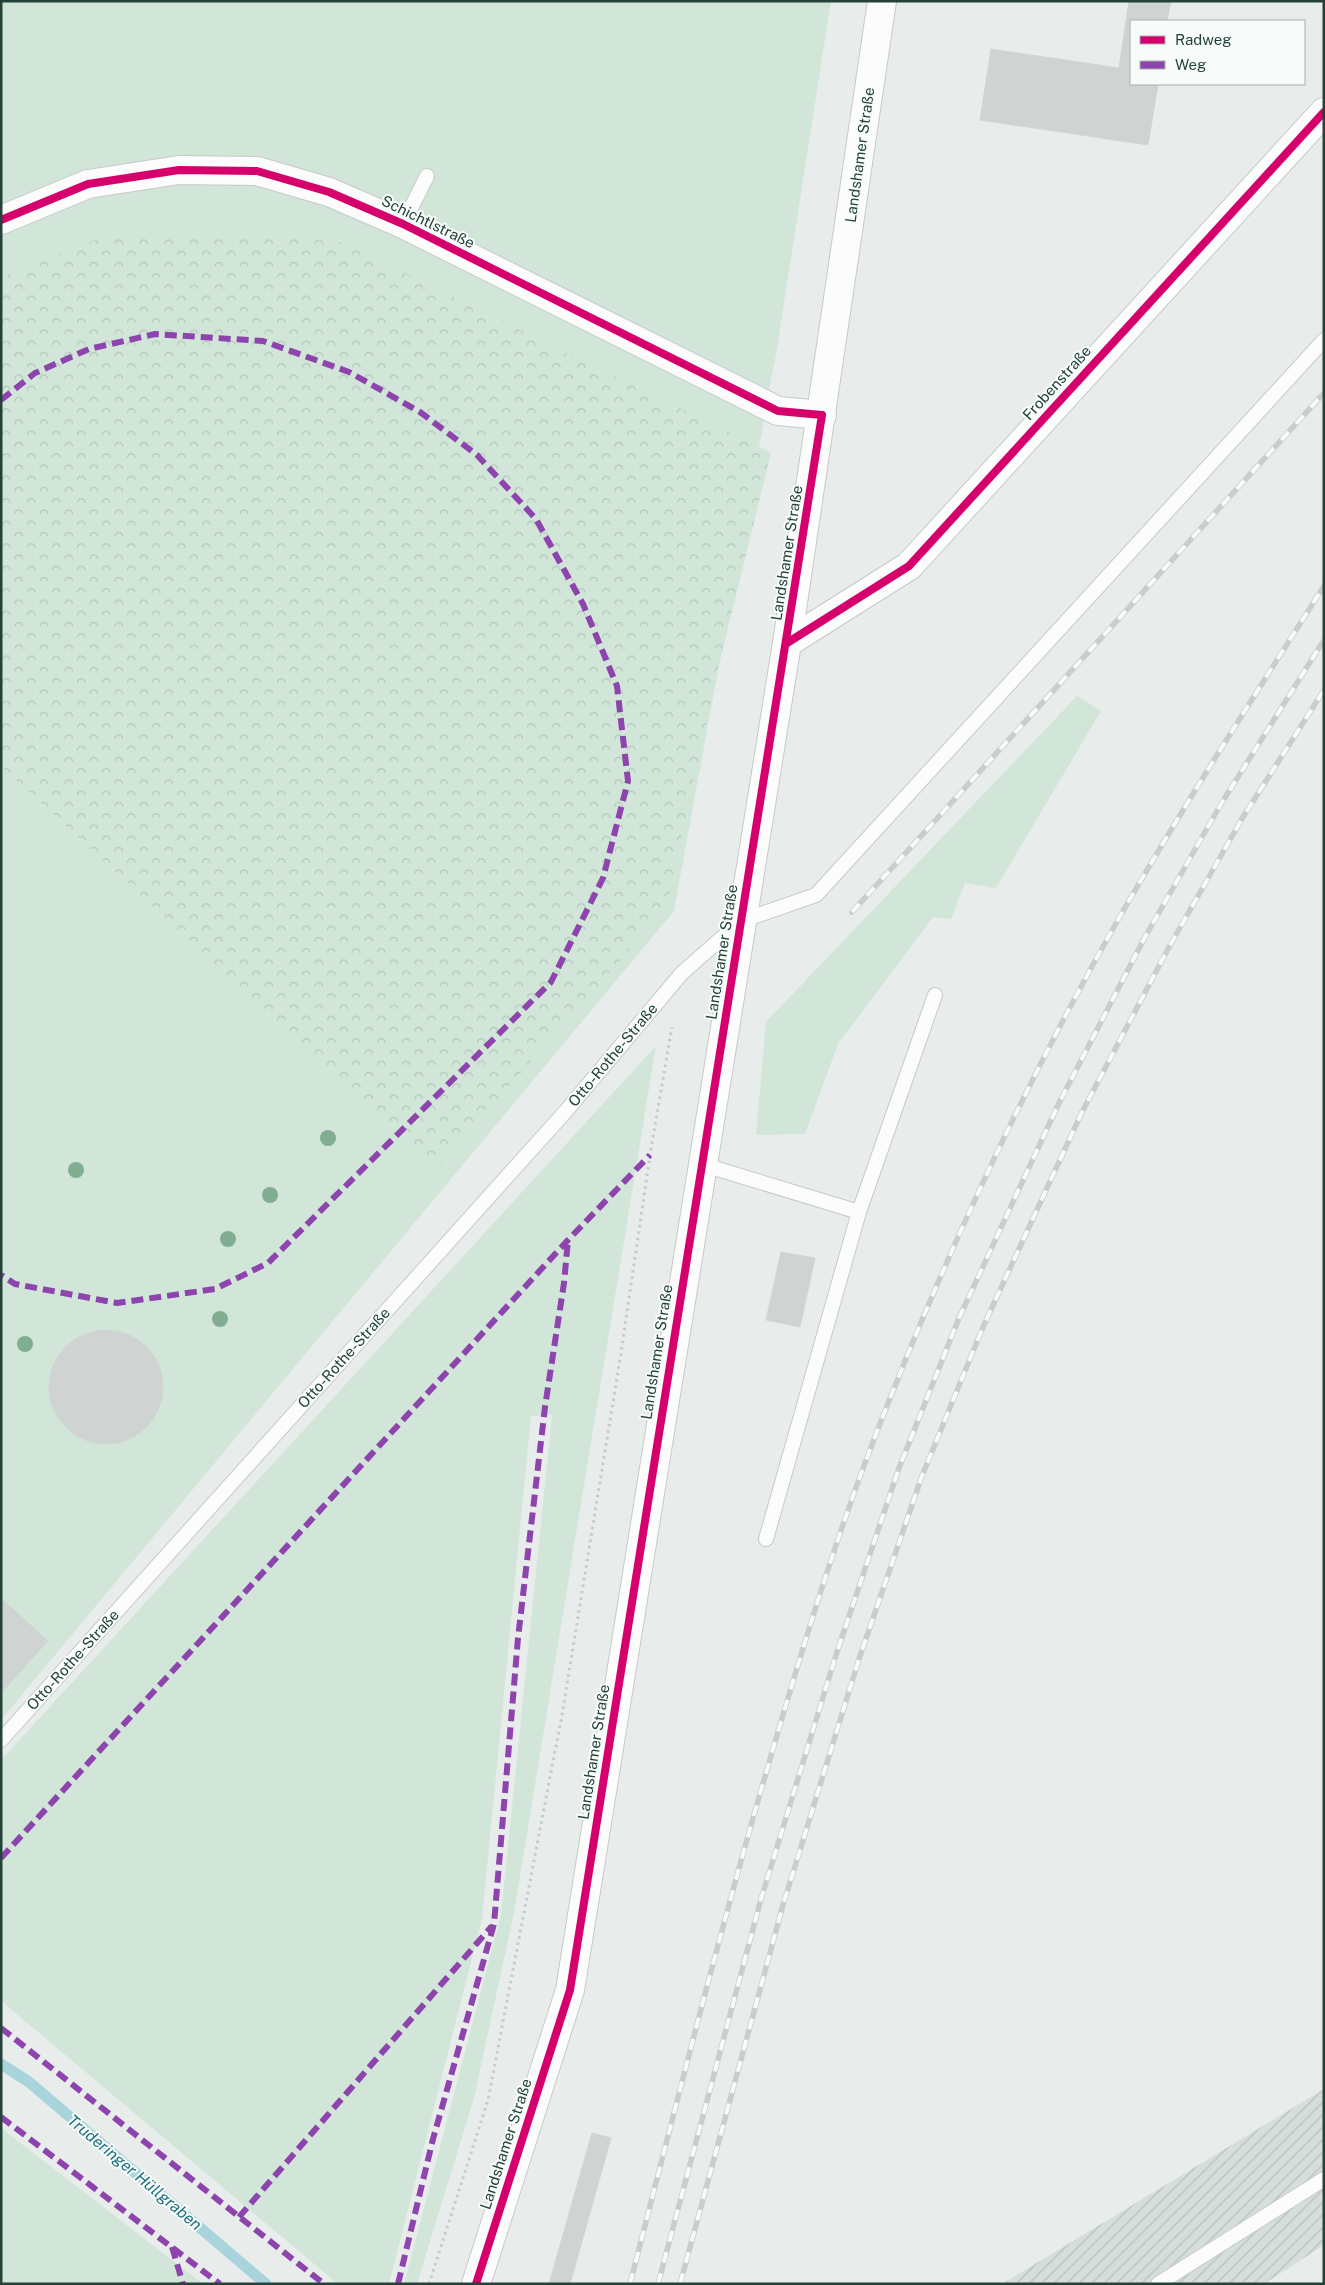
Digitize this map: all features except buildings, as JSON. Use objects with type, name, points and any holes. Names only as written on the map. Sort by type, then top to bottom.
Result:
[{"type":"street","name":"Landshamer Straße","points":[[476,2284],[570,1990],[701,1164],[787,643],[882,1]]},
{"type":"street","name":"Frobenstraße","points":[[787,643],[909,566],[1324,112]]},
{"type":"street","name":"Schichtlstraße","points":[[1,220],[88,184],[179,170],[257,171],[329,192],[403,224],[778,411],[822,414]]},
{"type":"lane","points":[[403,224],[427,176]]},
{"type":"lane","points":[[741,921],[816,896],[1324,340]]},
{"type":"lane","name":"Otto-Rothe-Straße","points":[[1,1740],[566,1111],[682,973],[741,921]]},
{"type":"lane","points":[[766,1539],[859,1212],[936,995]]},
{"type":"lane","points":[[701,1164],[859,1212]]},
{"type":"lane","points":[[1158,2284],[1324,2179]]},
{"type":"path","points":[[429,2284],[488,2100],[562,1715],[621,1353],[650,1155],[682,973]]},
{"type":"shaded area","points":[[1324,2089],[1324,2245],[1264,2284],[1002,2284]]},
{"type":"green space","points":[[1,1],[831,1],[777,348],[674,911],[1,1720]]},
{"type":"green space","points":[[224,232],[341,242],[771,453],[715,681],[667,907],[436,1169],[1,766],[1,277],[105,236]]},
{"type":"green space","points":[[1077,696],[1101,711],[996,888],[965,883],[951,919],[933,917],[838,1044],[805,1134],[756,1135],[766,1022]]},
{"type":"green space","points":[[656,1046],[514,1913],[474,2098],[417,2284],[404,2284],[501,1915],[552,1415],[531,1416],[482,1919],[389,2284],[338,2284],[1,2001],[1,1760]]},
{"type":"green space","points":[[1,2128],[203,2284],[1,2284]]},
{"type":"waterway","name":"Truderinger Hüllgraben","points":[[1,2064],[29,2082],[266,2284]]},
{"type":"railway","points":[[852,912],[1324,393]]},
{"type":"railway","points":[[630,2284],[713,1964],[778,1733],[840,1534],[895,1386],[983,1182],[1083,983],[1169,834],[1324,586]]},
{"type":"railway","points":[[658,2284],[761,1899],[836,1655],[899,1468],[959,1318],[1059,1103],[1145,937],[1221,804],[1324,640]]},
{"type":"railway","points":[[680,2284],[783,1905],[859,1659],[922,1476],[983,1327],[1082,1112],[1169,947],[1243,817],[1324,690]]},
{"type":"marked path","points":[[1,400],[35,373],[89,349],[155,334],[263,341],[349,372],[420,412],[477,455],[536,519],[583,604],[617,686],[628,781],[603,878],[551,982],[268,1263],[215,1289],[117,1303],[15,1284],[1,1275]]},
{"type":"marked path","points":[[1,1858],[568,1240],[650,1155]]},
{"type":"marked path","points":[[398,2284],[433,2139],[494,1924],[518,1638],[545,1407],[564,1283],[568,1240]]},
{"type":"marked path","points":[[239,2217],[492,1926]]},
{"type":"marked path","points":[[1,2028],[324,2284]]},
{"type":"marked path","points":[[1,2117],[220,2284]]},
{"type":"marked path","points":[[172,2247],[183,2284]]},
{"type":"cycle path","points":[[787,643],[909,566],[1324,112]]},
{"type":"cycle path","points":[[1,220],[88,184],[179,170],[257,171],[329,192],[403,224],[778,411],[822,415],[570,1990],[476,2284]]}]
